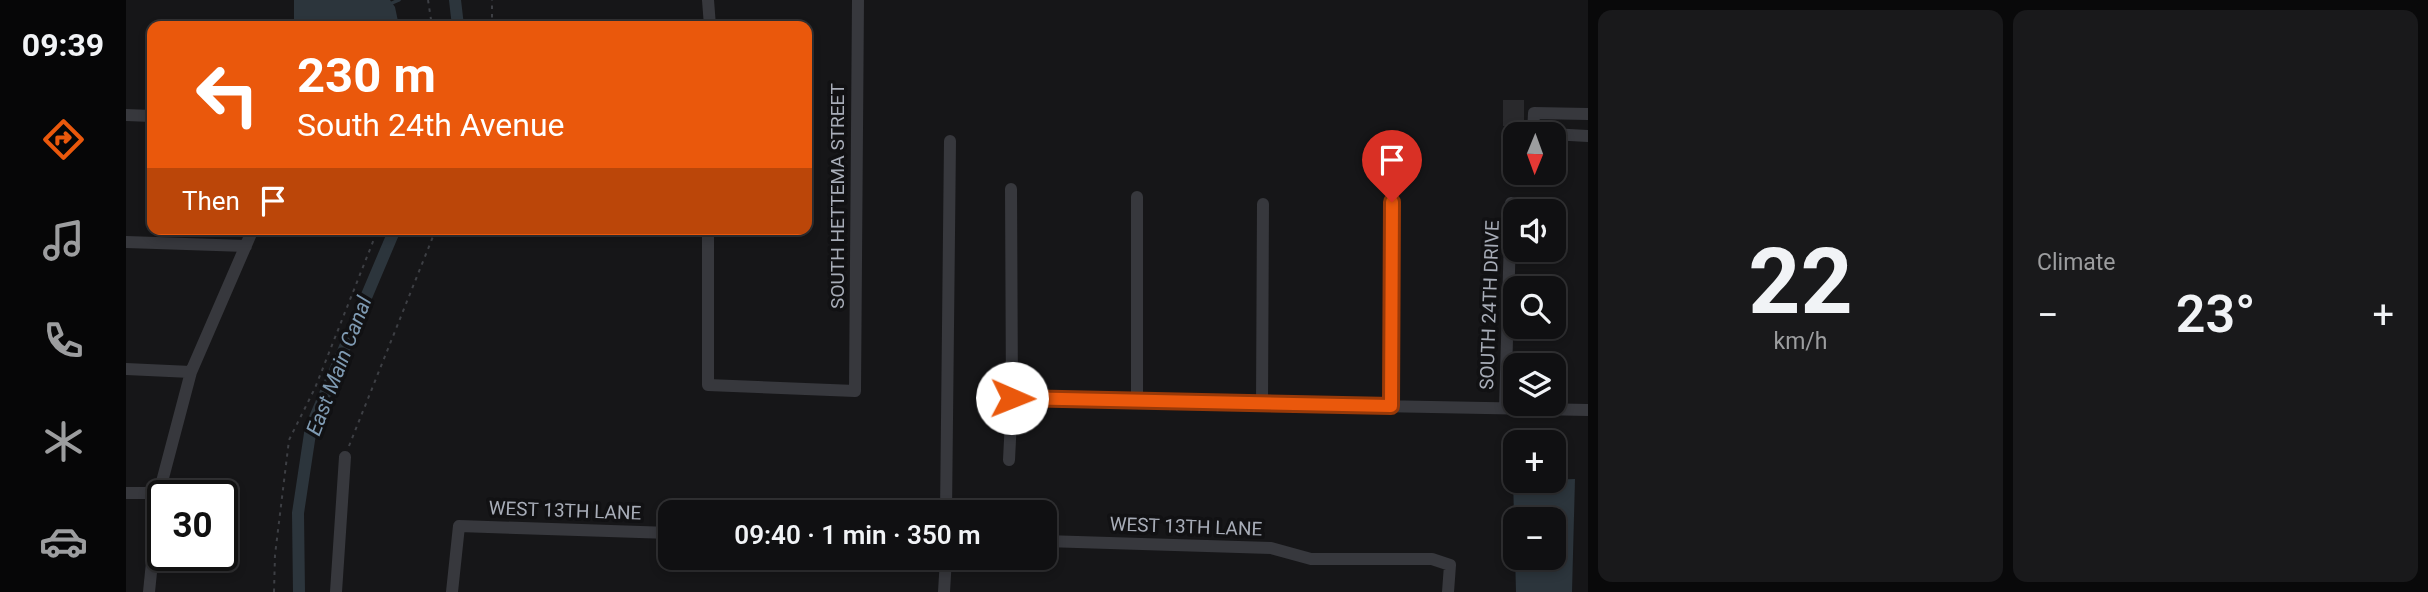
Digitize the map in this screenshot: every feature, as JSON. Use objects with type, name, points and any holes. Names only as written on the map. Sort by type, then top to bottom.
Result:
[{"type":"street","points":[[708,0],[710,21]]},
{"type":"street","name":"SOUTH HETTEMA STREET","points":[[708,235],[708,385],[855,391],[858,0]]},
{"type":"street","points":[[1588,114],[1534,113],[1534,133],[1588,135]]},
{"type":"street","points":[[126,115],[147,116]]},
{"type":"street","points":[[946,500],[950,141]]},
{"type":"street","points":[[1009,460],[1012,398],[1011,189]]},
{"type":"street","points":[[1137,197],[1138,401]]},
{"type":"street","points":[[1391,406],[1392,202]]},
{"type":"street","points":[[1262,404],[1263,204]]},
{"type":"street","points":[[162,480],[191,372],[251,235]]},
{"type":"street","points":[[126,242],[246,246]]},
{"type":"street","name":"SOUTH 24TH DRIVE","points":[[1507,353],[1509,262]]},
{"type":"street","points":[[126,369],[191,372]]},
{"type":"street","points":[[1012,398],[1503,408]]},
{"type":"street","points":[[1566,409],[1588,410]]},
{"type":"street","points":[[336,592],[345,457]]},
{"type":"street","points":[[126,493],[147,493]]},
{"type":"street","name":"WEST 13TH LANE","points":[[452,592],[458,526],[658,533]]},
{"type":"street","name":"WEST 13TH LANE","points":[[1057,541],[1271,548],[1311,559],[1432,559],[1450,565],[1448,592]]},
{"type":"street","points":[[944,592],[945,570]]},
{"type":"street","points":[[149,592],[151,571]]},
{"type":"path","points":[[428,0],[431,21]]},
{"type":"path","points":[[492,0],[492,21]]},
{"type":"path","points":[[275,592],[275,555],[289,440],[315,388],[376,235]]},
{"type":"path","points":[[345,457],[434,235]]},
{"type":"shaded area","points":[[294,0],[390,0],[395,7],[398,21],[294,21]]},
{"type":"shaded area","points":[[1566,479],[1575,479],[1572,592],[1516,592],[1515,570],[1566,570],[1566,507],[1514,507],[1513,493],[1566,493]]},
{"type":"building","points":[[1503,100],[1524,100],[1524,122],[1503,122]]},
{"type":"waterway","points":[[392,3],[399,0]]},
{"type":"waterway","name":"East Main Canal","points":[[455,0],[457,21]]},
{"type":"waterway","name":"East Main Canal","points":[[299,592],[298,513],[311,427],[392,235]]},
{"type":"route","points":[[1012,398],[1391,406],[1392,202]]}]
